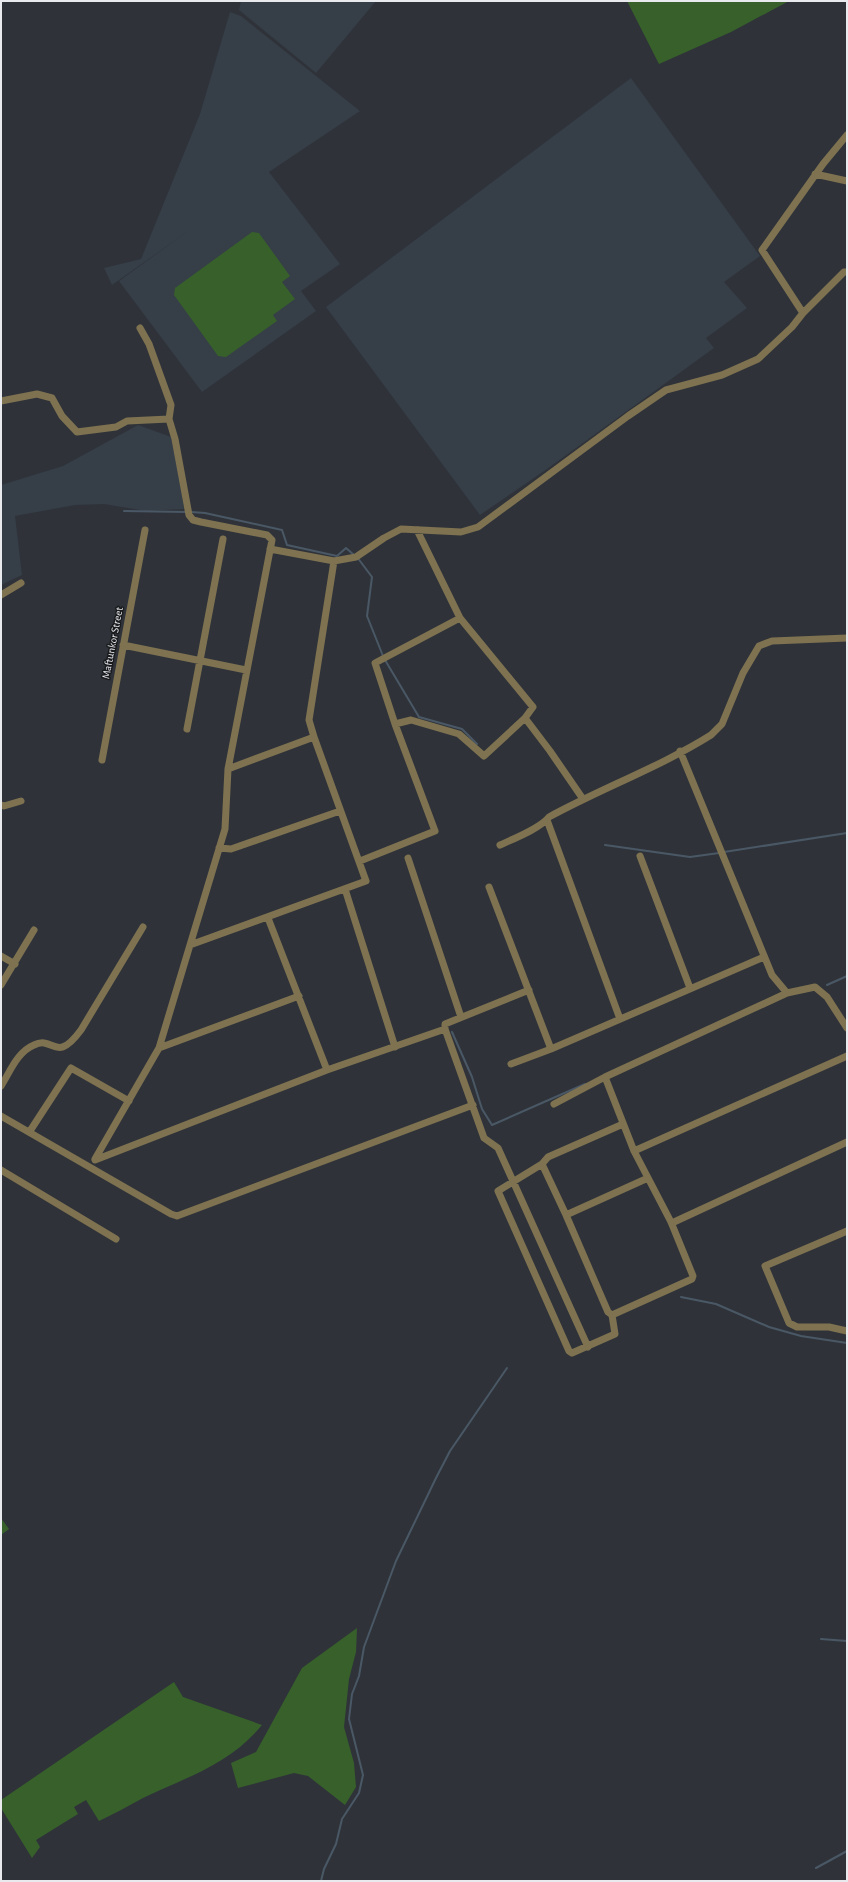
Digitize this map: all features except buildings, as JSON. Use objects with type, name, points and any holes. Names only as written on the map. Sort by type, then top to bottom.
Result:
[{"type":"street","points":[[803,313],[762,250],[815,174],[847,135]]},
{"type":"street","points":[[815,174],[847,181]]},
{"type":"street","points":[[270,549],[334,561],[356,557],[384,538],[401,530],[461,532],[478,527],[622,420],[666,390],[722,375],[758,359],[792,327],[803,313],[844,272],[847,272]]},
{"type":"street","points":[[88,1168],[95,1159],[159,1048],[225,829],[228,769],[272,540],[267,535],[193,520],[188,515],[175,439],[169,418],[171,404],[149,344],[140,328]]},
{"type":"street","points":[[1,401],[37,394],[52,398],[62,416],[77,432],[116,427],[127,421],[169,418]]},
{"type":"street","name":"Maftunkor Street","points":[[102,760],[145,530]]},
{"type":"street","points":[[395,724],[411,720],[459,734],[484,756],[524,718],[533,707],[460,618],[417,530]]},
{"type":"street","points":[[187,729],[223,539]]},
{"type":"street","points":[[190,945],[268,918],[366,881],[309,720],[334,561]]},
{"type":"street","points":[[1,595],[21,583]]},
{"type":"street","points":[[360,861],[435,831],[395,724],[375,663],[460,618]]},
{"type":"street","points":[[500,845],[583,799],[633,777],[712,735],[722,724],[743,673],[759,646],[772,641],[847,638]]},
{"type":"street","points":[[123,645],[246,670]]},
{"type":"street","points":[[524,718],[550,750],[583,799]]},
{"type":"street","points":[[228,769],[314,737]]},
{"type":"street","points":[[680,751],[764,957],[772,975],[787,993]]},
{"type":"street","points":[[1,805],[4,806],[21,801]]},
{"type":"street","points":[[219,848],[231,849],[340,811]]},
{"type":"street","points":[[547,820],[620,1019]]},
{"type":"street","points":[[640,856],[690,988]]},
{"type":"street","points":[[408,858],[461,1017]]},
{"type":"street","points":[[489,887],[551,1049]]},
{"type":"street","points":[[345,889],[395,1047]]},
{"type":"street","points":[[268,918],[327,1070]]},
{"type":"street","points":[[1,1086],[21,1054],[34,1045],[41,1043],[54,1048],[63,1048],[71,1044],[82,1030],[143,927]]},
{"type":"street","points":[[1,985],[34,930]]},
{"type":"street","points":[[1,956],[14,964]]},
{"type":"street","points":[[510,1064],[551,1049],[764,957]]},
{"type":"street","points":[[554,1104],[605,1078],[787,993],[815,987],[827,998],[847,1028]]},
{"type":"street","points":[[529,990],[445,1024],[445,1029],[484,1138],[498,1148],[588,1347]]},
{"type":"street","points":[[159,1048],[298,996]]},
{"type":"street","points":[[95,1159],[327,1070],[445,1029]]},
{"type":"street","points":[[634,1151],[847,1056]]},
{"type":"street","points":[[30,1132],[71,1068],[129,1101]]},
{"type":"street","points":[[605,1078],[622,1124],[634,1151],[671,1222],[693,1276],[692,1280],[612,1315]]},
{"type":"street","points":[[1,1116],[88,1168],[171,1214],[182,1215],[473,1105]]},
{"type":"street","points":[[542,1164],[608,1312],[612,1315],[615,1334],[572,1353],[568,1350],[499,1194],[499,1190],[542,1164],[548,1157],[622,1124]]},
{"type":"street","points":[[671,1222],[674,1222],[847,1142]]},
{"type":"street","points":[[1,1170],[116,1239]]},
{"type":"street","points":[[566,1215],[648,1178]]},
{"type":"street","points":[[847,1231],[765,1266],[790,1323],[797,1327],[829,1327],[847,1331]]},
{"type":"shaded area","points":[[241,1],[376,1],[316,73],[239,10]]},
{"type":"shaded area","points":[[230,12],[241,16],[360,111],[269,172],[340,264],[301,291],[316,311],[202,392],[119,281],[191,229],[112,285],[104,268],[141,259],[200,114]]},
{"type":"shaded area","points":[[631,78],[760,256],[724,282],[747,308],[706,338],[714,348],[547,469],[480,515],[326,307]]},
{"type":"shaded area","points":[[138,425],[174,438],[184,509],[146,511],[104,504],[75,505],[15,516],[22,575],[1,585],[1,485],[63,466]]},
{"type":"green space","points":[[627,1],[789,1],[731,32],[659,64]]},
{"type":"green space","points":[[252,232],[259,233],[290,276],[282,282],[295,299],[273,315],[277,321],[226,357],[218,356],[174,295],[175,288]]},
{"type":"green space","points":[[1,1518],[9,1529],[1,1535]]},
{"type":"green space","points":[[357,1628],[356,1652],[349,1679],[344,1727],[354,1763],[356,1787],[345,1805],[308,1776],[294,1773],[238,1788],[231,1763],[256,1752],[302,1668]]},
{"type":"green space","points":[[174,1682],[183,1697],[262,1725],[250,1738],[222,1760],[99,1821],[86,1800],[74,1807],[78,1814],[36,1840],[40,1847],[32,1858],[1,1808],[1,1800]]},
{"type":"waterway","points":[[124,511],[187,512]]},
{"type":"waterway","points":[[191,512],[205,513],[282,530],[287,545],[337,556],[346,548],[354,555]]},
{"type":"waterway","points":[[357,557],[372,577],[367,616],[383,656]]},
{"type":"waterway","points":[[385,660],[419,717],[462,729],[477,744]]},
{"type":"waterway","points":[[724,852],[847,833]]},
{"type":"waterway","points":[[605,845],[690,857],[719,853]]},
{"type":"waterway","points":[[827,985],[847,976]]},
{"type":"waterway","points":[[452,1032],[472,1077],[482,1109],[492,1125],[585,1084]]},
{"type":"waterway","points":[[681,1297],[716,1304],[769,1327],[801,1336],[847,1343]]},
{"type":"waterway","points":[[321,1881],[324,1869],[336,1844],[342,1819],[359,1793],[363,1775],[349,1719],[352,1694],[359,1676],[364,1647],[396,1561],[436,1478],[450,1451],[507,1368]]},
{"type":"waterway","points":[[821,1639],[847,1641]]},
{"type":"waterway","points":[[816,1868],[847,1851]]}]
